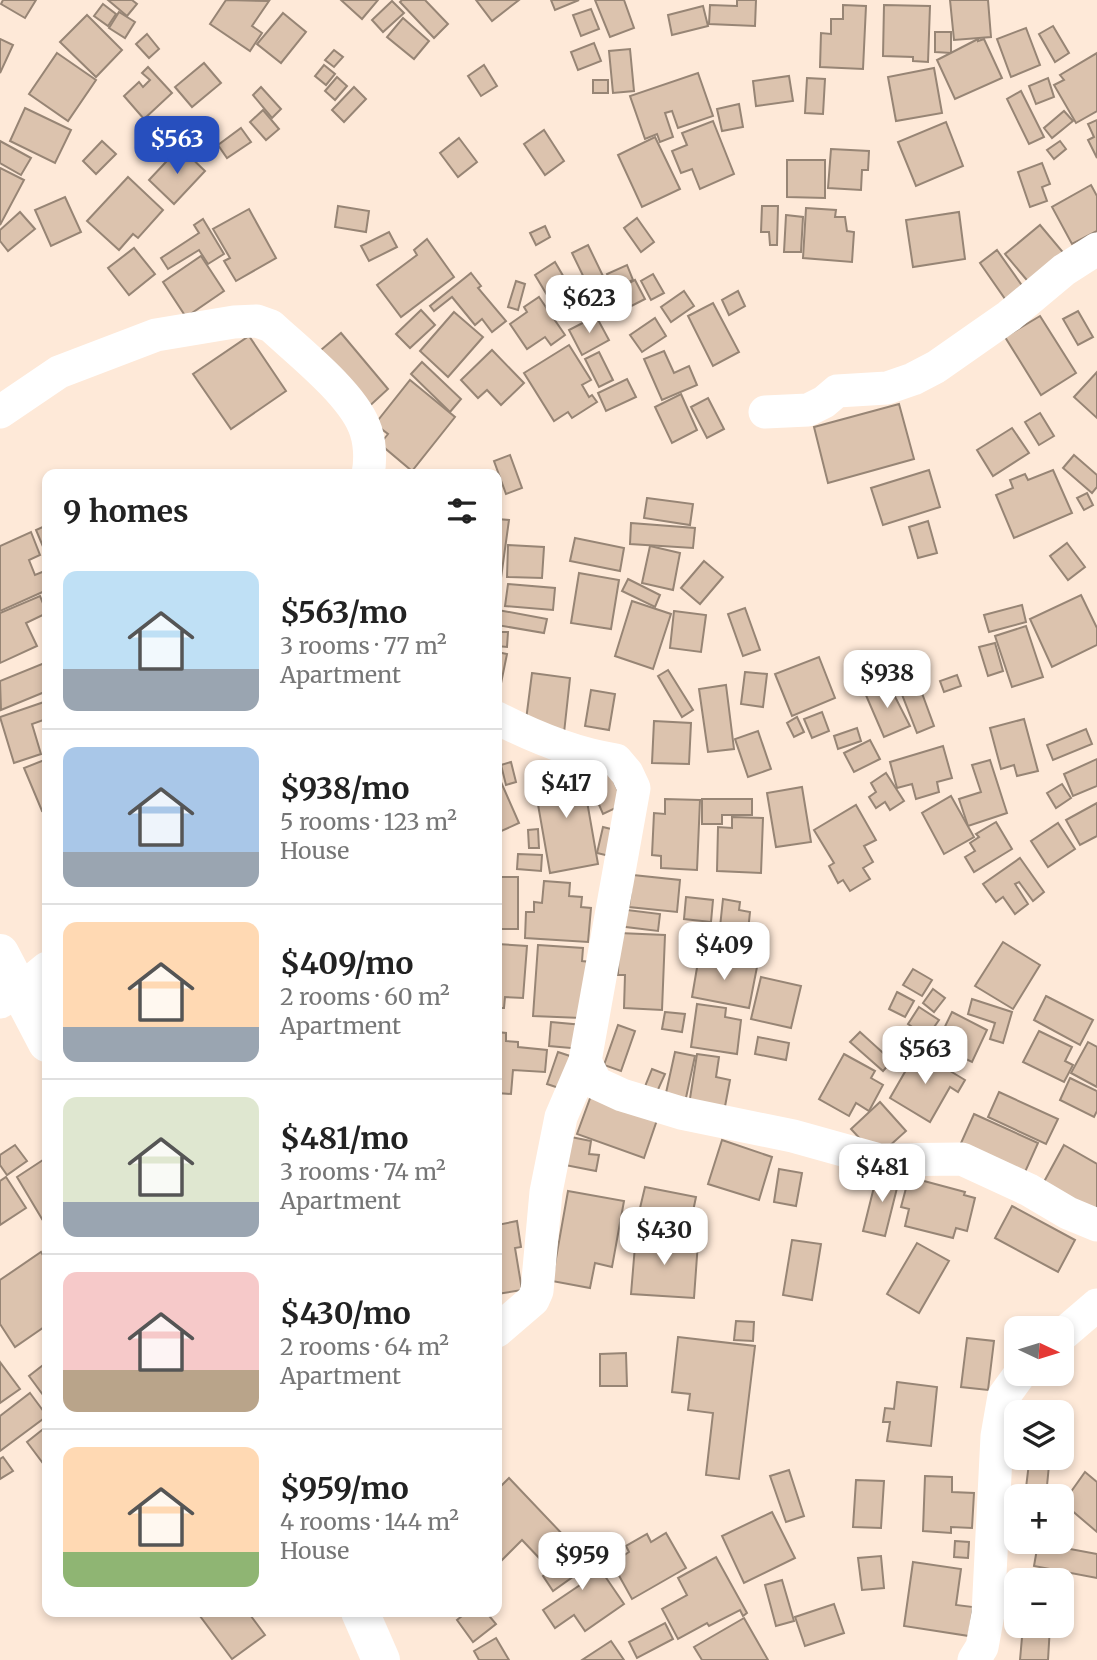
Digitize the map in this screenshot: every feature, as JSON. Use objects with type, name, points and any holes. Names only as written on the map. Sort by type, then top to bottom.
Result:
[{"type":"main road","points":[[0,953],[22,987],[42,1032]]},
{"type":"main road","points":[[362,1617],[381,1660]]},
{"type":"street","points":[[765,412],[807,410],[824,402],[837,391],[887,388],[913,379],[976,340],[1064,270],[1097,249]]},
{"type":"street","points":[[0,412],[59,372],[156,335],[234,322],[257,321],[271,326],[350,401],[365,427],[369,469]]},
{"type":"street","points":[[502,721],[527,734],[616,760],[627,773],[634,788],[585,1061],[561,1117],[546,1192],[537,1291],[533,1300],[502,1327]]},
{"type":"street","points":[[585,1061],[596,1083],[622,1095],[681,1113],[793,1136],[879,1160],[962,1160],[1097,1225]]},
{"type":"street","points":[[1074,1325],[1097,1306]]},
{"type":"street","points":[[974,1660],[982,1647],[988,1614],[997,1436],[1004,1396],[1011,1386]]},
{"type":"building","points":[[3,0],[36,0],[25,18],[1,4]]},
{"type":"building","points":[[108,0],[132,0],[137,4],[127,16]]},
{"type":"building","points":[[226,0],[269,1],[252,26],[262,33],[250,51],[210,24]]},
{"type":"building","points":[[341,0],[378,0],[362,19]]},
{"type":"building","points":[[425,0],[448,24],[434,38],[400,2]]},
{"type":"building","points":[[476,0],[519,0],[492,21]]},
{"type":"building","points":[[551,0],[579,0],[555,10]]},
{"type":"building","points":[[595,0],[624,0],[634,28],[610,37]]},
{"type":"building","points":[[737,0],[756,0],[755,26],[709,24],[710,5],[737,6]]},
{"type":"building","points":[[950,0],[988,0],[991,37],[954,40]]},
{"type":"building","points":[[392,1],[404,13],[383,32],[372,20]]},
{"type":"building","points":[[103,4],[116,14],[108,26],[94,16]]},
{"type":"building","points":[[843,5],[866,6],[863,69],[820,67],[821,33],[831,34],[831,19],[843,19]]},
{"type":"building","points":[[884,5],[930,6],[928,62],[913,61],[913,57],[883,56]]},
{"type":"building","points":[[703,6],[708,26],[672,35],[668,15]]},
{"type":"building","points":[[591,9],[599,29],[581,36],[573,15]]},
{"type":"building","points":[[119,12],[135,22],[125,38],[109,28]]},
{"type":"building","points":[[283,13],[306,32],[281,63],[257,44]]},
{"type":"building","points":[[87,15],[122,50],[96,77],[60,42]]},
{"type":"building","points":[[403,18],[429,41],[414,59],[387,37]]},
{"type":"building","points":[[1053,26],[1069,53],[1055,62],[1039,34]]},
{"type":"building","points":[[1026,28],[1040,65],[1011,77],[997,39]]},
{"type":"building","points":[[935,32],[951,32],[951,53],[935,52]]},
{"type":"building","points":[[147,34],[159,49],[149,58],[136,44]]},
{"type":"building","points":[[0,39],[13,45],[0,73]]},
{"type":"building","points":[[978,39],[984,39],[1002,78],[955,99],[937,60]]},
{"type":"building","points":[[594,43],[601,61],[578,70],[571,52]]},
{"type":"building","points":[[630,49],[634,91],[613,93],[609,51]]},
{"type":"building","points":[[334,50],[343,57],[334,67],[325,60]]},
{"type":"building","points":[[57,53],[96,80],[68,121],[29,94]]},
{"type":"building","points":[[1097,53],[1097,111],[1076,123],[1054,85],[1064,80],[1060,75]]},
{"type":"building","points":[[204,63],[221,83],[192,107],[175,87]]},
{"type":"building","points":[[324,65],[335,74],[326,85],[315,76]]},
{"type":"building","points":[[484,65],[497,86],[481,96],[468,76]]},
{"type":"building","points":[[148,67],[172,93],[144,119],[124,96],[139,82],[143,87],[150,80],[142,73]]},
{"type":"building","points":[[934,68],[942,113],[896,121],[888,77]]},
{"type":"building","points":[[698,73],[713,116],[678,128],[672,111],[665,113],[673,137],[660,142],[657,134],[645,139],[630,96]]},
{"type":"building","points":[[789,76],[793,101],[756,106],[753,81]]},
{"type":"building","points":[[337,77],[347,86],[335,100],[325,91]]},
{"type":"building","points":[[807,78],[825,79],[823,114],[805,113]]},
{"type":"building","points":[[1048,78],[1054,97],[1036,104],[1029,86]]},
{"type":"building","points":[[593,80],[608,80],[608,93],[593,93]]},
{"type":"building","points":[[261,87],[281,109],[272,118],[253,95]]},
{"type":"building","points":[[354,87],[366,99],[344,122],[332,110]]},
{"type":"building","points":[[1021,91],[1044,137],[1029,144],[1007,99]]},
{"type":"building","points":[[739,104],[743,127],[722,131],[717,109]]},
{"type":"building","points":[[25,108],[71,130],[55,163],[10,141]]},
{"type":"building","points":[[263,110],[279,129],[266,140],[250,122]]},
{"type":"building","points":[[1064,111],[1073,121],[1052,138],[1044,128]]},
{"type":"building","points":[[1097,120],[1097,158],[1088,140],[1094,137],[1088,124]]},
{"type":"building","points":[[713,121],[734,174],[700,189],[692,169],[681,173],[672,151],[687,145],[682,133]]},
{"type":"building","points":[[946,122],[963,166],[916,186],[898,142]]},
{"type":"building","points":[[241,128],[251,142],[227,158],[218,145]]},
{"type":"building","points":[[544,130],[564,161],[545,175],[524,144]]},
{"type":"building","points":[[655,137],[680,189],[642,207],[618,155]]},
{"type":"building","points":[[459,138],[477,162],[458,177],[440,153]]},
{"type":"building","points":[[0,141],[31,158],[21,175],[0,163]]},
{"type":"building","points":[[102,141],[116,154],[96,174],[83,161]]},
{"type":"building","points":[[1060,141],[1066,149],[1054,159],[1047,150]]},
{"type":"building","points":[[180,147],[205,171],[174,204],[149,180]]},
{"type":"building","points":[[831,149],[869,151],[868,170],[862,170],[861,190],[828,188]]},
{"type":"building","points":[[787,160],[825,160],[825,198],[787,197]]},
{"type":"building","points":[[1042,163],[1050,184],[1042,187],[1047,201],[1030,207],[1018,172]]},
{"type":"building","points":[[0,168],[24,180],[0,225]]},
{"type":"building","points":[[128,177],[163,210],[138,238],[133,234],[119,250],[87,221]]},
{"type":"building","points":[[1091,185],[1097,196],[1097,231],[1072,244],[1052,207]]},
{"type":"building","points":[[65,197],[81,232],[51,246],[35,210]]},
{"type":"building","points":[[338,206],[369,211],[366,232],[335,227]]},
{"type":"building","points":[[762,206],[778,206],[777,245],[770,245],[769,232],[761,232]]},
{"type":"building","points":[[806,208],[836,210],[835,217],[845,217],[847,231],[854,232],[852,262],[803,258]]},
{"type":"building","points":[[249,209],[276,258],[236,281],[224,261],[230,258],[213,229]]},
{"type":"building","points":[[20,212],[35,229],[8,251],[0,241],[0,230]]},
{"type":"building","points":[[959,212],[965,259],[913,267],[906,220]]},
{"type":"building","points":[[786,215],[803,217],[801,252],[784,252]]},
{"type":"building","points":[[637,218],[654,242],[641,252],[624,228]]},
{"type":"building","points":[[203,219],[224,254],[208,264],[199,250],[168,269],[161,258],[199,233],[194,225]]},
{"type":"building","points":[[1040,225],[1066,256],[1031,285],[1005,254]]},
{"type":"building","points":[[545,226],[550,237],[536,245],[530,233]]},
{"type":"building","points":[[389,232],[397,247],[369,261],[361,246]]},
{"type":"building","points":[[427,239],[454,277],[401,317],[377,285],[417,255],[414,250]]},
{"type":"building","points":[[588,245],[603,276],[587,284],[572,253]]},
{"type":"building","points":[[134,248],[155,274],[129,295],[108,268]]},
{"type":"building","points":[[997,250],[1028,294],[1010,306],[980,263]]},
{"type":"building","points":[[201,256],[224,291],[186,317],[163,282]]},
{"type":"building","points":[[555,262],[579,303],[559,315],[535,275]]},
{"type":"building","points":[[627,265],[633,280],[613,289],[607,274]]},
{"type":"building","points":[[471,273],[481,286],[478,288],[506,321],[492,332],[482,319],[475,325],[452,297],[434,311],[430,306]]},
{"type":"building","points":[[653,274],[664,293],[651,300],[641,281]]},
{"type":"building","points":[[635,280],[645,299],[612,316],[603,298]]},
{"type":"building","points":[[516,281],[525,284],[518,310],[508,307]]},
{"type":"building","points":[[684,291],[694,306],[671,322],[661,307]]},
{"type":"building","points":[[738,291],[745,306],[729,315],[722,300]]},
{"type":"building","points":[[539,297],[565,335],[551,345],[545,337],[527,349],[510,324],[527,312],[524,307]]},
{"type":"building","points":[[713,303],[739,352],[713,366],[688,316]]},
{"type":"building","points":[[421,310],[435,325],[410,348],[396,334]]},
{"type":"building","points":[[1078,311],[1093,337],[1078,345],[1063,319]]},
{"type":"building","points":[[454,312],[483,337],[448,377],[420,351]]},
{"type":"building","points":[[596,316],[609,340],[582,355],[569,330]]},
{"type":"building","points":[[1040,316],[1076,373],[1041,395],[1005,337]]},
{"type":"building","points":[[655,318],[666,336],[642,352],[630,335]]},
{"type":"building","points":[[341,333],[388,389],[364,411],[315,355]]},
{"type":"building","points":[[249,336],[286,391],[231,429],[193,374]]},
{"type":"building","points":[[569,345],[591,380],[582,385],[589,397],[592,395],[597,402],[572,418],[568,412],[554,421],[524,373]]},
{"type":"building","points":[[492,350],[524,383],[501,405],[487,390],[478,398],[461,380]]},
{"type":"building","points":[[664,351],[674,373],[689,366],[697,385],[662,400],[644,359]]},
{"type":"building","points":[[599,352],[613,380],[599,387],[585,359]]},
{"type":"building","points":[[422,362],[461,399],[450,412],[411,374]]},
{"type":"building","points":[[1097,372],[1097,418],[1074,397]]},
{"type":"building","points":[[627,379],[636,397],[606,411],[598,393]]},
{"type":"building","points":[[410,380],[455,417],[414,469],[410,469],[380,444],[388,434],[375,424]]},
{"type":"building","points":[[681,394],[697,430],[672,443],[655,407]]},
{"type":"building","points":[[708,398],[724,429],[707,438],[691,407]]},
{"type":"building","points":[[899,404],[914,459],[828,483],[814,427]]},
{"type":"building","points":[[1040,413],[1054,436],[1039,445],[1025,422]]},
{"type":"building","points":[[1012,428],[1029,453],[993,476],[977,450]]},
{"type":"building","points":[[510,455],[522,488],[506,494],[502,483],[502,469],[497,469],[494,461]]},
{"type":"building","points":[[1074,455],[1097,475],[1097,487],[1092,493],[1063,468]]},
{"type":"building","points":[[929,470],[940,507],[883,525],[871,488]]},
{"type":"building","points":[[1053,470],[1072,513],[1014,538],[996,495],[1013,488],[1010,480],[1025,474],[1028,480]]},
{"type":"building","points":[[1087,493],[1093,505],[1084,510],[1077,498]]},
{"type":"building","points":[[647,498],[693,504],[690,525],[644,518]]},
{"type":"building","points":[[502,519],[509,520],[502,571]]},
{"type":"building","points":[[928,521],[937,553],[918,558],[909,527]]},
{"type":"building","points":[[631,523],[695,528],[693,548],[630,544]]},
{"type":"building","points":[[42,527],[42,544],[36,530]]},
{"type":"building","points":[[31,532],[40,555],[29,560],[35,575],[42,572],[42,592],[0,611],[0,546]]},
{"type":"building","points":[[575,538],[624,548],[620,571],[570,561]]},
{"type":"building","points":[[1067,543],[1085,567],[1068,580],[1050,556]]},
{"type":"building","points":[[508,545],[544,547],[542,578],[507,577]]},
{"type":"building","points":[[650,546],[680,553],[673,590],[642,583]]},
{"type":"building","points":[[704,561],[723,577],[700,604],[681,588]]},
{"type":"building","points":[[579,573],[619,580],[611,629],[571,623]]},
{"type":"building","points":[[628,579],[660,595],[655,607],[622,591]]},
{"type":"building","points":[[508,584],[555,588],[553,610],[505,606]]},
{"type":"building","points":[[1081,595],[1097,628],[1097,645],[1052,667],[1030,619]]},
{"type":"building","points":[[40,596],[42,601],[42,615],[26,623],[37,646],[0,663],[0,613]]},
{"type":"building","points":[[632,601],[671,614],[653,669],[615,656]]},
{"type":"building","points":[[1022,605],[1026,622],[989,632],[984,615]]},
{"type":"building","points":[[745,608],[760,650],[743,656],[728,614]]},
{"type":"building","points":[[502,611],[547,619],[544,633],[502,626]]},
{"type":"building","points":[[674,611],[706,615],[701,652],[670,648]]},
{"type":"building","points":[[1026,626],[1043,677],[1012,687],[995,636]]},
{"type":"building","points":[[502,632],[508,632],[507,647],[502,646]]},
{"type":"building","points":[[995,643],[1003,671],[988,676],[979,647]]},
{"type":"building","points":[[502,653],[507,654],[502,678]]},
{"type":"building","points":[[819,657],[835,698],[792,716],[775,674]]},
{"type":"building","points":[[42,664],[42,693],[1,710],[0,681]]},
{"type":"building","points":[[668,670],[693,710],[682,717],[658,676]]},
{"type":"building","points":[[745,672],[767,674],[763,707],[741,704]]},
{"type":"building","points":[[532,673],[570,678],[564,733],[525,728]]},
{"type":"building","points":[[957,675],[961,686],[944,692],[940,681]]},
{"type":"building","points":[[888,683],[910,726],[884,737],[865,693]]},
{"type":"building","points":[[726,685],[734,749],[708,752],[699,689]]},
{"type":"building","points":[[919,685],[934,726],[917,733],[901,692]]},
{"type":"building","points":[[591,690],[615,694],[609,730],[585,726]]},
{"type":"building","points":[[42,703],[42,720],[32,724],[41,754],[14,763],[0,717]]},
{"type":"building","points":[[822,712],[829,731],[812,738],[804,719]]},
{"type":"building","points":[[797,717],[804,732],[794,737],[787,723]]},
{"type":"building","points":[[1024,719],[1038,771],[1017,776],[1014,765],[1001,769],[990,728]]},
{"type":"building","points":[[654,721],[691,723],[689,764],[652,763]]},
{"type":"building","points":[[857,728],[861,741],[838,749],[834,736]]},
{"type":"building","points":[[1086,729],[1092,744],[1053,760],[1047,745]]},
{"type":"building","points":[[758,731],[771,769],[748,777],[735,739]]},
{"type":"building","points":[[870,740],[880,759],[854,772],[844,753]]},
{"type":"building","points":[[943,746],[952,778],[937,782],[939,792],[916,799],[912,784],[897,788],[890,762]]},
{"type":"building","points":[[1097,759],[1097,786],[1073,796],[1064,774]]},
{"type":"building","points":[[990,760],[1007,813],[968,826],[959,799],[981,792],[972,765]]},
{"type":"building","points":[[42,761],[42,811],[24,768]]},
{"type":"building","points":[[511,762],[516,782],[506,785],[502,765]]},
{"type":"building","points":[[581,767],[598,864],[550,873],[533,776]]},
{"type":"building","points":[[610,773],[624,804],[603,814],[589,782]]},
{"type":"building","points":[[886,773],[904,801],[890,810],[885,802],[876,808],[869,797],[876,792],[871,783]]},
{"type":"building","points":[[502,784],[519,823],[502,831]]},
{"type":"building","points":[[1062,784],[1071,798],[1056,808],[1047,793]]},
{"type":"building","points":[[802,787],[811,842],[776,847],[767,793]]},
{"type":"building","points":[[951,796],[974,837],[944,854],[922,813]]},
{"type":"building","points":[[665,799],[700,800],[697,870],[661,868],[661,856],[652,855],[654,813],[665,814]]},
{"type":"building","points":[[702,799],[752,799],[752,815],[722,815],[722,824],[702,824]]},
{"type":"building","points":[[1097,803],[1097,836],[1080,845],[1066,820]]},
{"type":"building","points":[[856,805],[876,840],[864,846],[873,862],[863,868],[870,879],[850,891],[843,880],[838,883],[829,866],[834,863],[814,830]]},
{"type":"building","points":[[732,817],[763,818],[761,873],[717,871],[718,827],[732,828]]},
{"type":"building","points":[[996,822],[1012,849],[974,872],[965,857],[975,851],[970,843],[979,837],[976,834]]},
{"type":"building","points":[[1058,823],[1075,849],[1048,867],[1031,841]]},
{"type":"building","points":[[603,827],[623,832],[618,858],[597,853]]},
{"type":"building","points":[[538,829],[539,848],[529,848],[528,830]]},
{"type":"building","points":[[518,854],[542,855],[541,871],[517,869]]},
{"type":"building","points":[[1020,858],[1044,892],[1033,901],[1019,882],[1015,884],[1028,904],[1015,914],[1003,897],[996,902],[983,884]]},
{"type":"building","points":[[633,875],[680,880],[677,912],[629,907]]},
{"type":"building","points":[[502,877],[518,877],[518,929],[502,929]]},
{"type":"building","points":[[544,881],[570,883],[569,896],[582,897],[581,907],[591,908],[588,942],[525,938],[526,912],[534,912],[534,902],[542,903]]},
{"type":"building","points":[[686,897],[713,900],[711,922],[684,919]]},
{"type":"building","points":[[723,899],[740,902],[739,910],[750,912],[748,931],[720,927]]},
{"type":"building","points":[[619,909],[660,914],[658,931],[618,926]]},
{"type":"building","points":[[619,933],[665,935],[662,1010],[624,1008],[625,975],[618,975]]},
{"type":"building","points":[[1003,942],[1040,965],[1013,1009],[975,986]]},
{"type":"building","points":[[502,944],[527,946],[523,998],[505,997],[504,1008]]},
{"type":"building","points":[[538,945],[583,948],[582,961],[591,962],[581,1018],[533,1016]]},
{"type":"building","points":[[699,956],[757,967],[749,1008],[692,997]]},
{"type":"building","points":[[913,969],[932,980],[922,996],[903,985]]},
{"type":"building","points":[[761,977],[801,986],[791,1028],[751,1019]]},
{"type":"building","points":[[933,989],[945,998],[934,1012],[923,1003]]},
{"type":"building","points":[[897,992],[914,1001],[905,1017],[889,1009]]},
{"type":"building","points":[[1046,996],[1093,1020],[1080,1045],[1034,1020]]},
{"type":"building","points":[[972,999],[1012,1012],[1003,1043],[990,1039],[995,1023],[968,1014]]},
{"type":"building","points":[[697,1004],[726,1008],[725,1017],[741,1020],[737,1054],[691,1047]]},
{"type":"building","points":[[919,1007],[939,1020],[927,1037],[908,1024]]},
{"type":"building","points":[[665,1012],[685,1014],[682,1032],[662,1029]]},
{"type":"building","points":[[952,1012],[987,1030],[972,1062],[936,1045]]},
{"type":"building","points":[[551,1022],[583,1025],[582,1049],[549,1046]]},
{"type":"building","points":[[618,1025],[635,1031],[621,1071],[604,1065]]},
{"type":"building","points":[[1039,1031],[1072,1047],[1065,1061],[1073,1065],[1064,1082],[1023,1062]]},
{"type":"building","points":[[860,1032],[892,1061],[883,1071],[850,1042]]},
{"type":"building","points":[[502,1033],[506,1033],[506,1041],[518,1042],[518,1047],[547,1050],[545,1072],[513,1070],[511,1094],[502,1093]]},
{"type":"building","points":[[758,1037],[789,1043],[786,1060],[755,1054]]},
{"type":"building","points":[[1088,1042],[1097,1047],[1097,1087],[1071,1073]]},
{"type":"building","points":[[917,1051],[965,1080],[958,1092],[950,1087],[930,1122],[890,1098]]},
{"type":"building","points":[[558,1052],[579,1059],[568,1091],[547,1084]]},
{"type":"building","points":[[675,1052],[695,1056],[684,1107],[664,1102]]},
{"type":"building","points":[[697,1054],[719,1057],[716,1077],[730,1080],[723,1117],[688,1111]]},
{"type":"building","points":[[844,1054],[875,1071],[871,1078],[883,1085],[869,1111],[856,1103],[849,1116],[819,1099]]},
{"type":"building","points":[[652,1069],[665,1074],[656,1094],[644,1089]]},
{"type":"building","points":[[1070,1078],[1097,1091],[1097,1111],[1094,1117],[1060,1100]]},
{"type":"building","points":[[999,1092],[1058,1119],[1046,1144],[988,1117]]},
{"type":"building","points":[[592,1093],[658,1117],[644,1158],[577,1134]]},
{"type":"building","points":[[880,1102],[906,1131],[877,1157],[851,1129]]},
{"type":"building","points":[[974,1114],[1038,1143],[1021,1181],[957,1152]]},
{"type":"building","points":[[571,1137],[591,1141],[589,1154],[599,1155],[596,1171],[565,1165]]},
{"type":"building","points":[[722,1140],[772,1157],[759,1200],[708,1184]]},
{"type":"building","points":[[15,1145],[27,1161],[7,1175],[0,1165],[0,1155]]},
{"type":"building","points":[[1064,1145],[1097,1164],[1097,1214],[1039,1191]]},
{"type":"building","points":[[42,1161],[42,1219],[17,1177]]},
{"type":"building","points":[[779,1169],[802,1173],[796,1206],[774,1202]]},
{"type":"building","points":[[878,1171],[900,1176],[885,1236],[863,1231]]},
{"type":"building","points":[[6,1177],[26,1208],[0,1225],[0,1181]]},
{"type":"building","points":[[909,1177],[965,1192],[964,1195],[975,1198],[967,1231],[956,1228],[953,1238],[905,1226],[909,1209],[901,1207]]},
{"type":"building","points":[[645,1187],[696,1197],[688,1235],[636,1225]]},
{"type":"building","points":[[568,1191],[624,1201],[612,1267],[595,1263],[590,1288],[552,1281]]},
{"type":"building","points":[[1012,1206],[1075,1240],[1058,1272],[995,1238]]},
{"type":"building","points":[[517,1221],[521,1247],[515,1248],[522,1290],[502,1293],[502,1224]]},
{"type":"building","points":[[636,1234],[698,1242],[694,1298],[631,1294]]},
{"type":"building","points":[[792,1240],[821,1244],[812,1300],[783,1295]]},
{"type":"building","points":[[917,1243],[949,1261],[919,1313],[887,1294]]},
{"type":"building","points":[[41,1252],[42,1328],[15,1347],[0,1324],[0,1280]]},
{"type":"building","points":[[736,1321],[754,1322],[753,1341],[734,1340]]},
{"type":"building","points":[[678,1337],[755,1346],[739,1479],[706,1475],[713,1413],[688,1410],[690,1394],[672,1392]]},
{"type":"building","points":[[967,1338],[994,1341],[988,1390],[961,1387]]},
{"type":"building","points":[[626,1353],[627,1386],[600,1386],[600,1354]]},
{"type":"building","points":[[0,1362],[20,1389],[0,1403]]},
{"type":"building","points":[[42,1366],[42,1394],[29,1376]]},
{"type":"building","points":[[897,1382],[937,1387],[931,1446],[887,1441],[890,1422],[883,1422],[885,1408],[894,1409]]},
{"type":"building","points":[[30,1393],[42,1409],[42,1420],[0,1451],[0,1416]]},
{"type":"building","points":[[42,1430],[42,1462],[27,1442]]},
{"type":"building","points":[[3,1457],[13,1471],[0,1479],[0,1459]]},
{"type":"building","points":[[789,1470],[804,1516],[786,1522],[770,1476]]},
{"type":"building","points":[[1028,1470],[1049,1470],[1047,1484],[1026,1484]]},
{"type":"building","points":[[1085,1472],[1097,1482],[1097,1532],[1074,1512],[1074,1488]]},
{"type":"building","points":[[925,1476],[952,1477],[952,1492],[974,1493],[972,1528],[951,1527],[951,1533],[923,1531]]},
{"type":"building","points":[[509,1478],[566,1538],[542,1561],[522,1540],[502,1560],[502,1485]]},
{"type":"building","points":[[856,1480],[884,1481],[881,1528],[853,1527]]},
{"type":"building","points":[[772,1512],[795,1558],[744,1583],[722,1536]]},
{"type":"building","points":[[666,1533],[686,1568],[632,1599],[612,1563],[629,1552],[626,1546],[647,1534],[651,1542]]},
{"type":"building","points":[[955,1541],[969,1542],[968,1558],[954,1557]]},
{"type":"building","points":[[585,1547],[624,1604],[585,1631],[574,1615],[555,1628],[543,1610],[583,1583],[577,1574],[553,1591],[543,1576]]},
{"type":"building","points":[[1074,1550],[1097,1554],[1097,1578],[1074,1574],[1074,1568],[1034,1566],[1036,1554],[1074,1554]]},
{"type":"building","points":[[881,1556],[884,1588],[862,1590],[858,1558]]},
{"type":"building","points":[[716,1557],[747,1613],[743,1616],[740,1610],[709,1626],[707,1623],[678,1639],[662,1609],[687,1595],[678,1578]]},
{"type":"building","points":[[913,1562],[961,1569],[956,1605],[973,1607],[969,1636],[904,1626]]},
{"type":"building","points":[[782,1580],[794,1621],[776,1626],[765,1585]]},
{"type":"building","points":[[834,1604],[844,1633],[805,1646],[795,1617]]},
{"type":"building","points":[[201,1617],[252,1617],[265,1635],[232,1659]]},
{"type":"building","points":[[461,1617],[490,1617],[496,1624],[473,1642],[457,1620]]},
{"type":"building","points":[[744,1618],[768,1660],[702,1660],[694,1647]]},
{"type":"building","points":[[665,1623],[673,1639],[637,1658],[629,1642]]},
{"type":"building","points":[[496,1638],[509,1660],[479,1660],[474,1651]]},
{"type":"building","points":[[1022,1638],[1049,1638],[1048,1660],[1020,1660]]},
{"type":"building","points":[[611,1641],[624,1660],[582,1660]]}]
